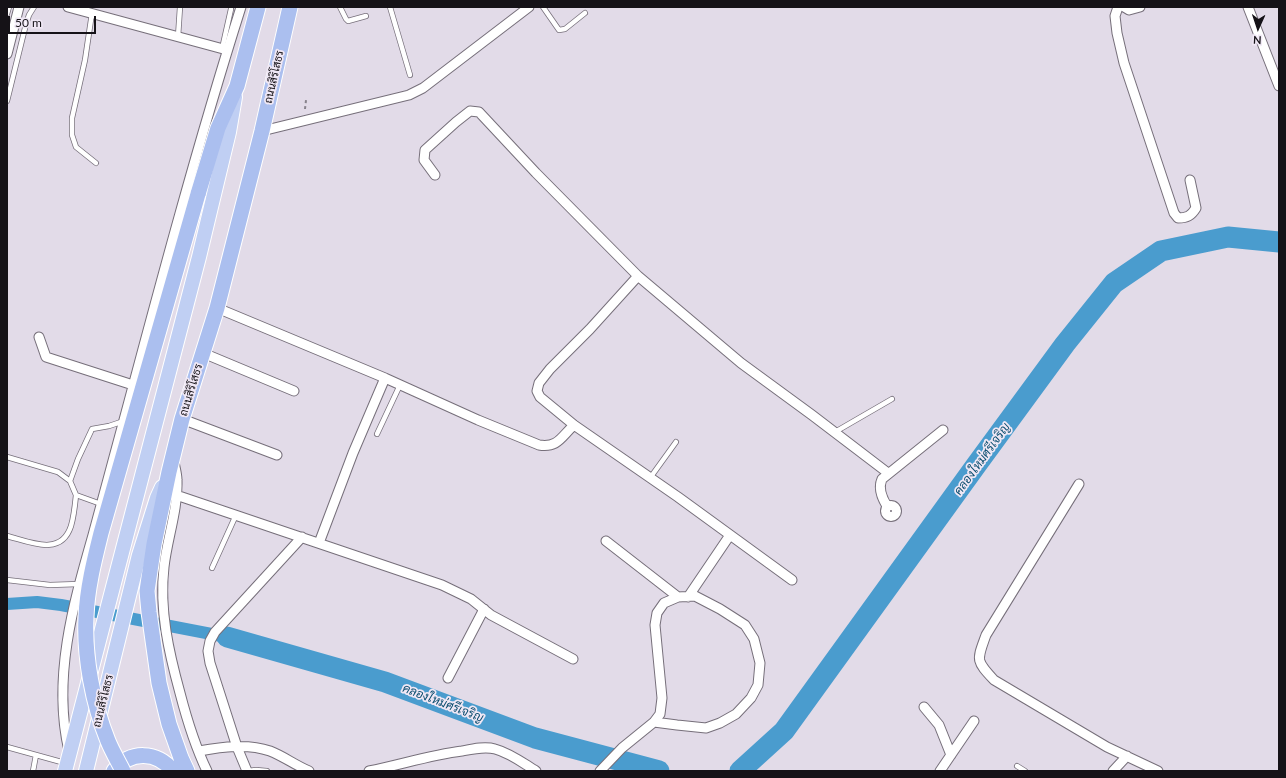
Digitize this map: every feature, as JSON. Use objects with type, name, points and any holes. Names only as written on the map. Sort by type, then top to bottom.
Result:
[{"type":"highway","name":"ถนนสิริโสธร","points":[[237,86],[258,7]]},
{"type":"highway","name":"ถนนสิริโสธร","points":[[169,472],[182,420],[217,308],[262,131],[290,7]]},
{"type":"highway","points":[[123,771],[108,741],[94,699],[87,652],[86,618],[91,577],[103,525],[198,194],[218,128],[237,86]]},
{"type":"highway","points":[[169,472],[147,591],[148,612],[159,683],[169,724],[187,771]]},
{"type":"highway","points":[[114,771],[126,760],[137,756],[148,756],[158,759],[168,765],[172,771]]},
{"type":"main road","name":"ถนนสิริโสธร","points":[[67,763],[199,257],[229,132],[237,86]]},
{"type":"main road","name":"ถนนสิริโสธร","points":[[86,771],[138,555],[157,498],[169,472]]},
{"type":"street","points":[[7,54],[19,7]]},
{"type":"street","points":[[68,7],[224,50]]},
{"type":"street","points":[[67,763],[62,706],[64,663],[79,584],[224,50],[241,7]]},
{"type":"street","points":[[262,131],[409,95],[424,88],[529,7]]},
{"type":"street","points":[[1118,7],[1115,16],[1117,33],[1124,63],[1174,213],[1178,218],[1185,218],[1192,214],[1196,208],[1190,180]]},
{"type":"street","points":[[1124,7],[1132,10],[1140,7]]},
{"type":"street","points":[[1248,7],[1279,86]]},
{"type":"street","points":[[435,175],[424,160],[425,150],[470,111],[479,112],[536,173],[638,276],[741,363],[888,473]]},
{"type":"street","points":[[638,276],[550,369],[538,383],[537,391],[540,396],[574,425],[792,580]]},
{"type":"street","points":[[217,308],[385,378],[538,445],[554,445],[574,425]]},
{"type":"street","points":[[39,337],[46,357],[133,385]]},
{"type":"street","points":[[203,353],[294,391]]},
{"type":"street","points":[[319,543],[353,453],[385,378]]},
{"type":"street","points":[[182,420],[277,455]]},
{"type":"street","points":[[887,506],[881,491],[880,484],[882,479],[943,430]]},
{"type":"street","points":[[173,454],[177,479],[176,495],[164,567],[162,592],[167,641],[184,710],[198,751],[207,771]]},
{"type":"street","points":[[1079,484],[986,635],[978,657],[982,667],[994,680],[1107,747],[1158,771]]},
{"type":"street","points":[[176,495],[442,585],[471,599],[491,614],[573,659]]},
{"type":"street","points":[[683,597],[730,535]]},
{"type":"street","points":[[248,771],[237,747],[210,663],[208,651],[210,640],[224,622],[302,537]]},
{"type":"street","points":[[606,540],[683,597]]},
{"type":"street","points":[[600,771],[622,748],[654,722],[660,714],[662,708],[662,698],[655,625],[657,613],[664,604],[683,597],[695,596],[720,609],[744,625],[754,639],[760,664],[758,685],[751,698],[736,714],[720,723],[706,728],[654,722]]},
{"type":"street","points":[[448,678],[484,609]]},
{"type":"street","points":[[924,708],[939,725],[951,755]]},
{"type":"street","points":[[940,771],[974,721]]},
{"type":"street","points":[[198,751],[227,746],[253,747],[270,751],[309,771]]},
{"type":"street","points":[[369,771],[423,758],[477,748],[495,749],[516,758],[536,771]]},
{"type":"street","points":[[1113,771],[1127,756]]},
{"type":"lane","points":[[7,14],[9,7]]},
{"type":"lane","points":[[7,101],[26,24],[34,7]]},
{"type":"lane","points":[[178,37],[180,7]]},
{"type":"lane","points":[[340,7],[348,21],[366,16]]},
{"type":"lane","points":[[390,7],[410,75]]},
{"type":"lane","points":[[543,7],[559,30],[562,31],[586,13]]},
{"type":"lane","points":[[224,50],[231,9]]},
{"type":"lane","points":[[92,13],[85,60],[72,118],[72,135],[76,147],[96,162]]},
{"type":"lane","points":[[377,434],[400,385]]},
{"type":"lane","points":[[835,432],[892,399]]},
{"type":"lane","points":[[70,480],[92,429],[109,426],[124,421]]},
{"type":"lane","points":[[650,478],[676,442]]},
{"type":"lane","points":[[7,457],[58,472],[70,480],[76,495],[71,527],[63,540],[56,545],[44,546],[7,536]]},
{"type":"lane","points":[[76,495],[101,504]]},
{"type":"lane","points":[[212,568],[236,515]]},
{"type":"lane","points":[[7,580],[50,585],[79,584]]},
{"type":"lane","points":[[7,747],[67,763]]},
{"type":"lane","points":[[33,771],[36,755]]},
{"type":"lane","points":[[1017,766],[1026,771]]},
{"type":"lane","points":[[248,771],[267,771]]},
{"type":"waterway","name":"คลองใหม่ศรีเจริญ","points":[[740,771],[784,731],[1065,344],[1114,283],[1161,251],[1228,237],[1279,242]]},
{"type":"waterway","points":[[7,604],[37,602],[61,605],[227,637]]},
{"type":"waterway","name":"คลองใหม่ศรีเจริญ","points":[[227,637],[385,682],[535,738],[659,771]]}]
